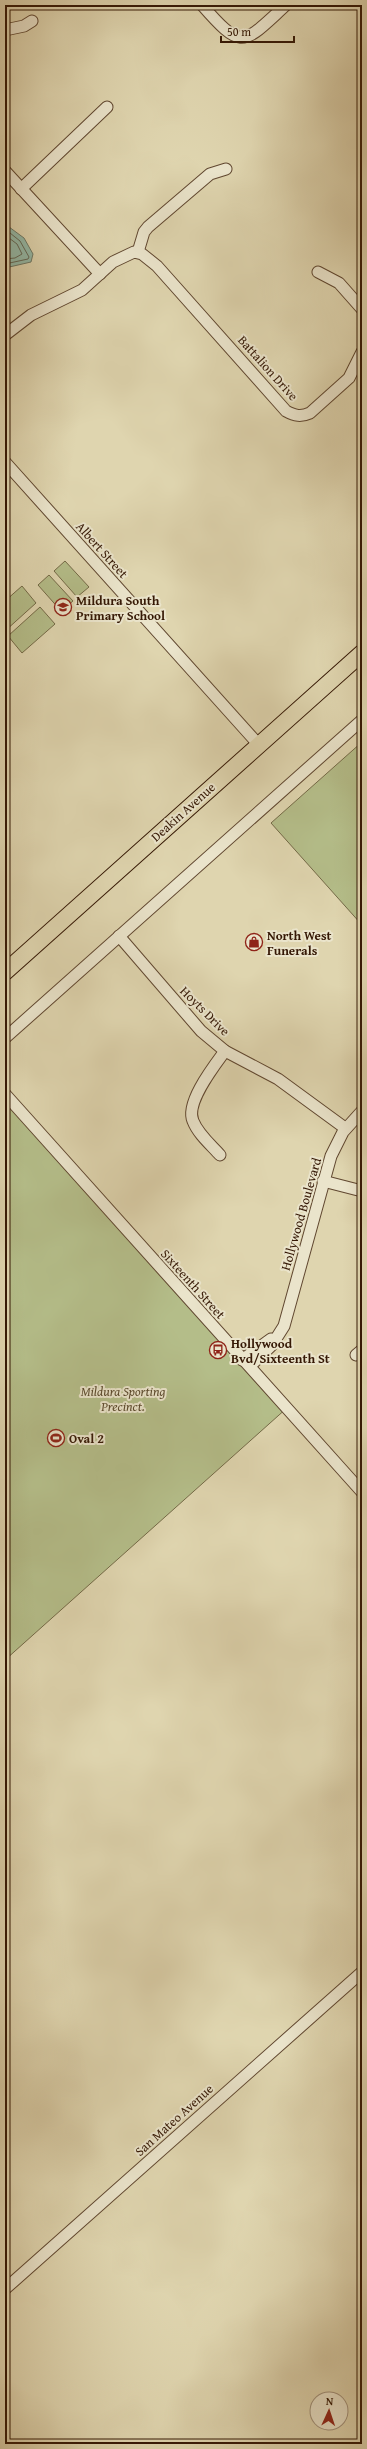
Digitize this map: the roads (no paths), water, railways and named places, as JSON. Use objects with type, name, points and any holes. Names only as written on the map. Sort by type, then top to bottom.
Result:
[{"type":"highway","name":"Deakin Avenue","points":[[5,972],[362,653]]},
{"type":"street","points":[[202,5],[230,35],[241,38],[251,35],[286,5]]},
{"type":"street","points":[[5,30],[24,26],[32,21]]},
{"type":"street","points":[[21,189],[107,107]]},
{"type":"street","points":[[5,336],[31,315],[82,290],[112,262],[139,249],[144,232],[148,227],[210,174],[226,169]]},
{"type":"street","points":[[5,171],[100,274]]},
{"type":"street","name":"Battalion Drive","points":[[139,249],[157,266],[286,411],[305,416],[310,413],[349,378],[362,352]]},
{"type":"street","points":[[318,272],[339,284],[362,309]]},
{"type":"street","name":"Albert Street","points":[[5,462],[259,745]]},
{"type":"street","points":[[5,1038],[362,720]]},
{"type":"street","name":"Hoyts Drive","points":[[118,936],[201,1031],[225,1051],[278,1079],[345,1128]]},
{"type":"street","points":[[220,1155],[196,1128],[191,1112],[195,1099],[225,1051]]},
{"type":"street","name":"Sixteenth Street","points":[[5,1094],[362,1492]]},
{"type":"street","name":"Hollywood Boulevard","points":[[246,1363],[272,1345],[287,1318],[331,1156],[345,1128],[362,1111]]},
{"type":"street","points":[[323,1181],[362,1191]]},
{"type":"street","name":"San Mateo Avenue","points":[[5,2289],[362,1972]]},
{"type":"water","points":[[5,224],[24,238],[33,254],[31,262],[5,268]]},
{"type":"place","name":"Mildura South Primary School","points":[[63,607]]},
{"type":"place","name":"North West Funerals","points":[[254,942]]},
{"type":"place","name":"Hollywood Bvd/Sixteenth St","points":[[218,1350]]},
{"type":"place","name":"Oval 2","points":[[56,1438]]},
{"type":"park label","name":"Mildura Sporting Precinct.","points":[[123,1398]]}]
